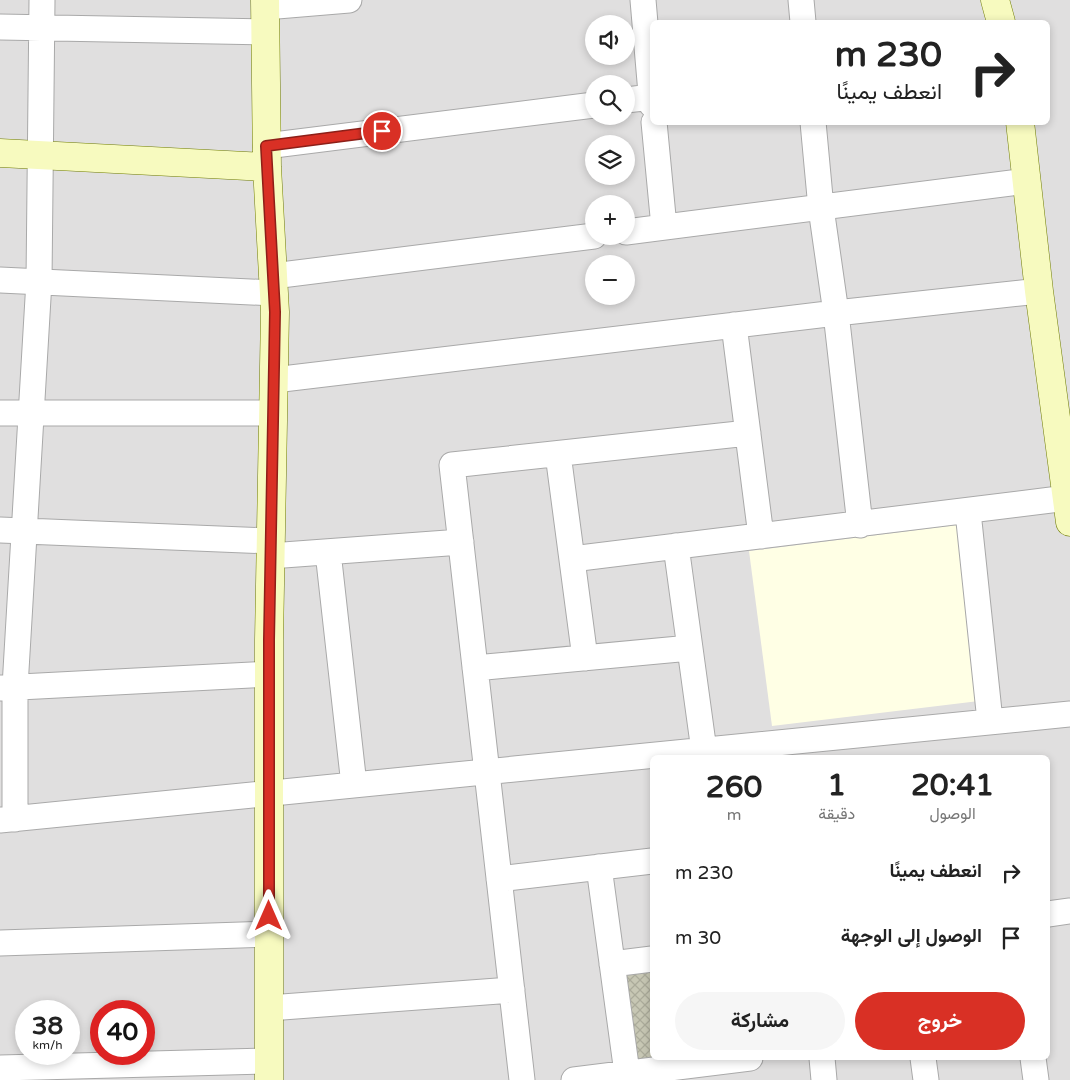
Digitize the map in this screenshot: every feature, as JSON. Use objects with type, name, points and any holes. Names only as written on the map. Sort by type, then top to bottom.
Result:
[{"type":"street","points":[[42,0],[39,281],[30,413],[12,530],[7,687],[7,819],[487,772],[650,758]]},
{"type":"street","points":[[0,27],[41,27],[265,13],[349,0]]},
{"type":"street","points":[[642,0],[650,81]]},
{"type":"street","points":[[801,0],[803,20]]},
{"type":"street","points":[[995,0],[1000,20]]},
{"type":"street","points":[[1014,0],[1017,20]]},
{"type":"street","points":[[0,1068],[269,1070],[269,674],[274,284],[266,156],[265,13]]},
{"type":"street","points":[[635,100],[650,101]]},
{"type":"street","points":[[0,153],[39,155],[266,156],[585,105]]},
{"type":"street","points":[[654,125],[664,227]]},
{"type":"street","points":[[813,125],[821,208],[836,313],[860,525]]},
{"type":"street","points":[[572,559],[968,512],[1069,514],[1039,292],[1020,125]]},
{"type":"street","points":[[635,231],[1027,181]]},
{"type":"street","points":[[0,280],[274,284],[585,237]]},
{"type":"street","points":[[274,380],[836,313],[1039,292]]},
{"type":"street","points":[[734,326],[761,536]]},
{"type":"street","points":[[0,412],[273,413]]},
{"type":"street","points":[[522,1080],[452,465],[748,433]]},
{"type":"street","points":[[558,454],[585,658]]},
{"type":"street","points":[[968,512],[990,721]]},
{"type":"street","points":[[12,530],[328,552],[461,542]]},
{"type":"street","points":[[676,546],[704,754],[990,721],[1070,714]]},
{"type":"street","points":[[328,552],[354,785]]},
{"type":"street","points":[[475,668],[690,648]]},
{"type":"street","points":[[7,687],[269,674]]},
{"type":"street","points":[[499,880],[650,861]]},
{"type":"street","points":[[599,867],[627,1073]]},
{"type":"street","points":[[1050,914],[1070,912]]},
{"type":"street","points":[[0,943],[269,934]]},
{"type":"street","points":[[612,964],[650,959]]},
{"type":"street","points":[[269,1008],[512,990]]},
{"type":"street","points":[[574,1080],[711,1060]]},
{"type":"street","points":[[822,1060],[824,1080]]},
{"type":"street","points":[[923,1060],[926,1080]]},
{"type":"street","points":[[1033,1060],[1036,1080]]},
{"type":"shaded area","points":[[0,0],[1070,0],[1070,1080],[0,1080]]},
{"type":"shaded area","points":[[957,525],[979,701],[772,726],[749,551]]},
{"type":"shaded area","points":[[650,965],[650,1060],[682,1060],[632,1066],[619,970]]},
{"type":"route","points":[[269,916],[269,640],[275,312],[266,146],[382,131]]}]
